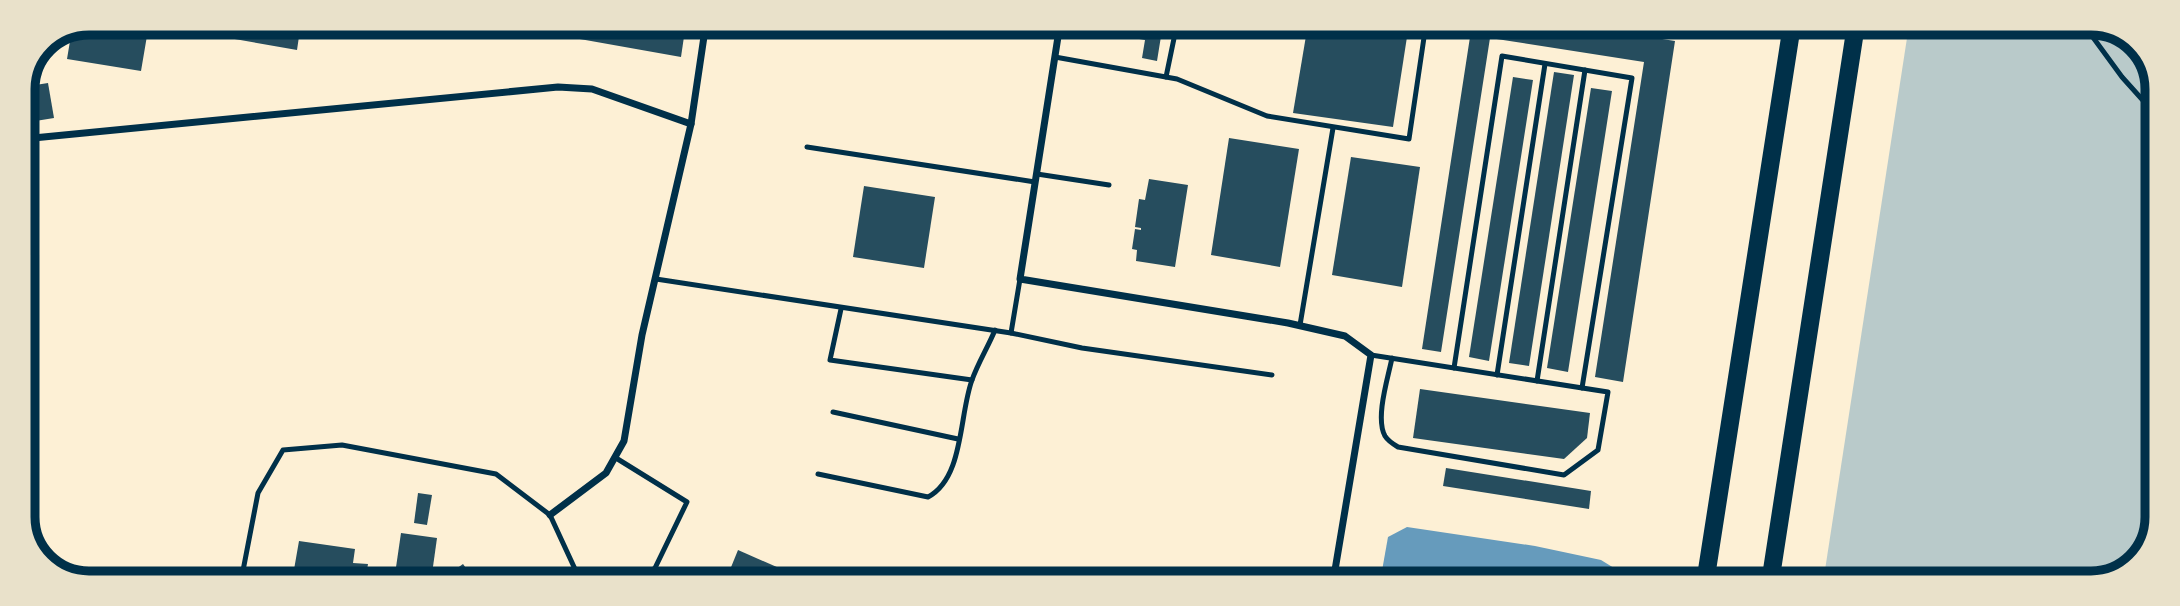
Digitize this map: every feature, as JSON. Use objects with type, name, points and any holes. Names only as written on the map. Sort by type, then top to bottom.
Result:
[{"type":"main road","points":[[1707,571],[1790,35]]},
{"type":"main road","points":[[1772,571],[1854,35]]},
{"type":"street","points":[[550,515],[606,473],[624,441],[642,335],[691,124],[704,35]]},
{"type":"street","points":[[1058,35],[1020,279],[1345,335],[1371,355],[1335,571]]},
{"type":"street","points":[[35,138],[558,88],[592,89],[691,124]]},
{"type":"lane","points":[[1166,78],[1175,35]]},
{"type":"lane","points":[[1055,57],[1177,79],[1267,116],[1409,139],[1424,35]]},
{"type":"lane","points":[[2093,35],[2122,77],[2145,103]]},
{"type":"lane","points":[[1454,368],[1502,56],[1632,78],[1582,388]]},
{"type":"lane","points":[[1497,375],[1545,64]]},
{"type":"lane","points":[[1537,381],[1585,70]]},
{"type":"lane","points":[[1300,326],[1333,128]]},
{"type":"lane","points":[[807,148],[1108,185]]},
{"type":"lane","points":[[656,279],[841,309],[1011,332],[1082,348],[1272,375]]},
{"type":"lane","points":[[1011,332],[1020,279]]},
{"type":"lane","points":[[841,309],[830,360],[972,380]]},
{"type":"lane","points":[[818,474],[928,497],[938,492],[951,474],[972,380],[995,330]]},
{"type":"lane","points":[[1371,355],[1392,358],[1497,375],[1608,392],[1598,450],[1564,475],[1398,447],[1386,439],[1382,429],[1392,358]]},
{"type":"lane","points":[[832,412],[958,439]]},
{"type":"lane","points":[[243,571],[258,493],[283,450],[342,445],[496,474],[550,515],[576,571]]},
{"type":"lane","points":[[616,458],[687,502],[655,568],[651,571]]},
{"type":"shaded area","points":[[1907,35],[2091,35],[2105,37],[2121,44],[2138,62],[2145,85],[2145,517],[2141,538],[2136,547],[2115,565],[2091,571],[1825,571]]},
{"type":"water","points":[[1407,527],[1535,546],[1601,560],[1615,571],[1382,571],[1388,537]]},
{"type":"building","points":[[147,35],[141,71],[67,59],[70,38],[78,36]]},
{"type":"building","points":[[212,35],[299,35],[297,50]]},
{"type":"building","points":[[557,35],[684,35],[681,57]]},
{"type":"building","points":[[1116,35],[1161,35],[1157,61],[1142,58],[1145,40]]},
{"type":"building","points":[[1306,35],[1407,35],[1393,127],[1293,113]]},
{"type":"building","points":[[1470,35],[1637,35],[1675,41],[1623,382],[1595,377],[1644,62],[1490,38],[1441,352],[1422,349]]},
{"type":"building","points":[[44,59],[41,76],[37,75]]},
{"type":"building","points":[[1554,72],[1574,75],[1529,366],[1509,363]]},
{"type":"building","points":[[1513,77],[1533,80],[1489,361],[1469,357]]},
{"type":"building","points":[[48,83],[54,118],[35,121],[35,85]]},
{"type":"building","points":[[1591,88],[1612,91],[1568,372],[1547,368]]},
{"type":"building","points":[[1229,138],[1299,149],[1280,267],[1211,255]]},
{"type":"building","points":[[1351,157],[1420,167],[1402,287],[1332,275]]},
{"type":"building","points":[[1149,179],[1188,185],[1175,267],[1136,261],[1137,250],[1132,249],[1135,229],[1141,230],[1135,227],[1139,199],[1145,200]]},
{"type":"building","points":[[864,186],[935,197],[924,268],[853,257]]},
{"type":"building","points":[[1420,389],[1590,413],[1587,438],[1564,459],[1413,438]]},
{"type":"building","points":[[1446,468],[1591,491],[1589,509],[1443,486]]},
{"type":"building","points":[[418,493],[432,495],[427,525],[414,523]]},
{"type":"building","points":[[401,533],[437,538],[432,571],[395,571]]},
{"type":"building","points":[[299,541],[355,549],[353,563],[368,564],[367,571],[294,571]]},
{"type":"building","points":[[738,550],[786,571],[729,571]]},
{"type":"building","points":[[463,564],[468,571],[453,571]]}]
